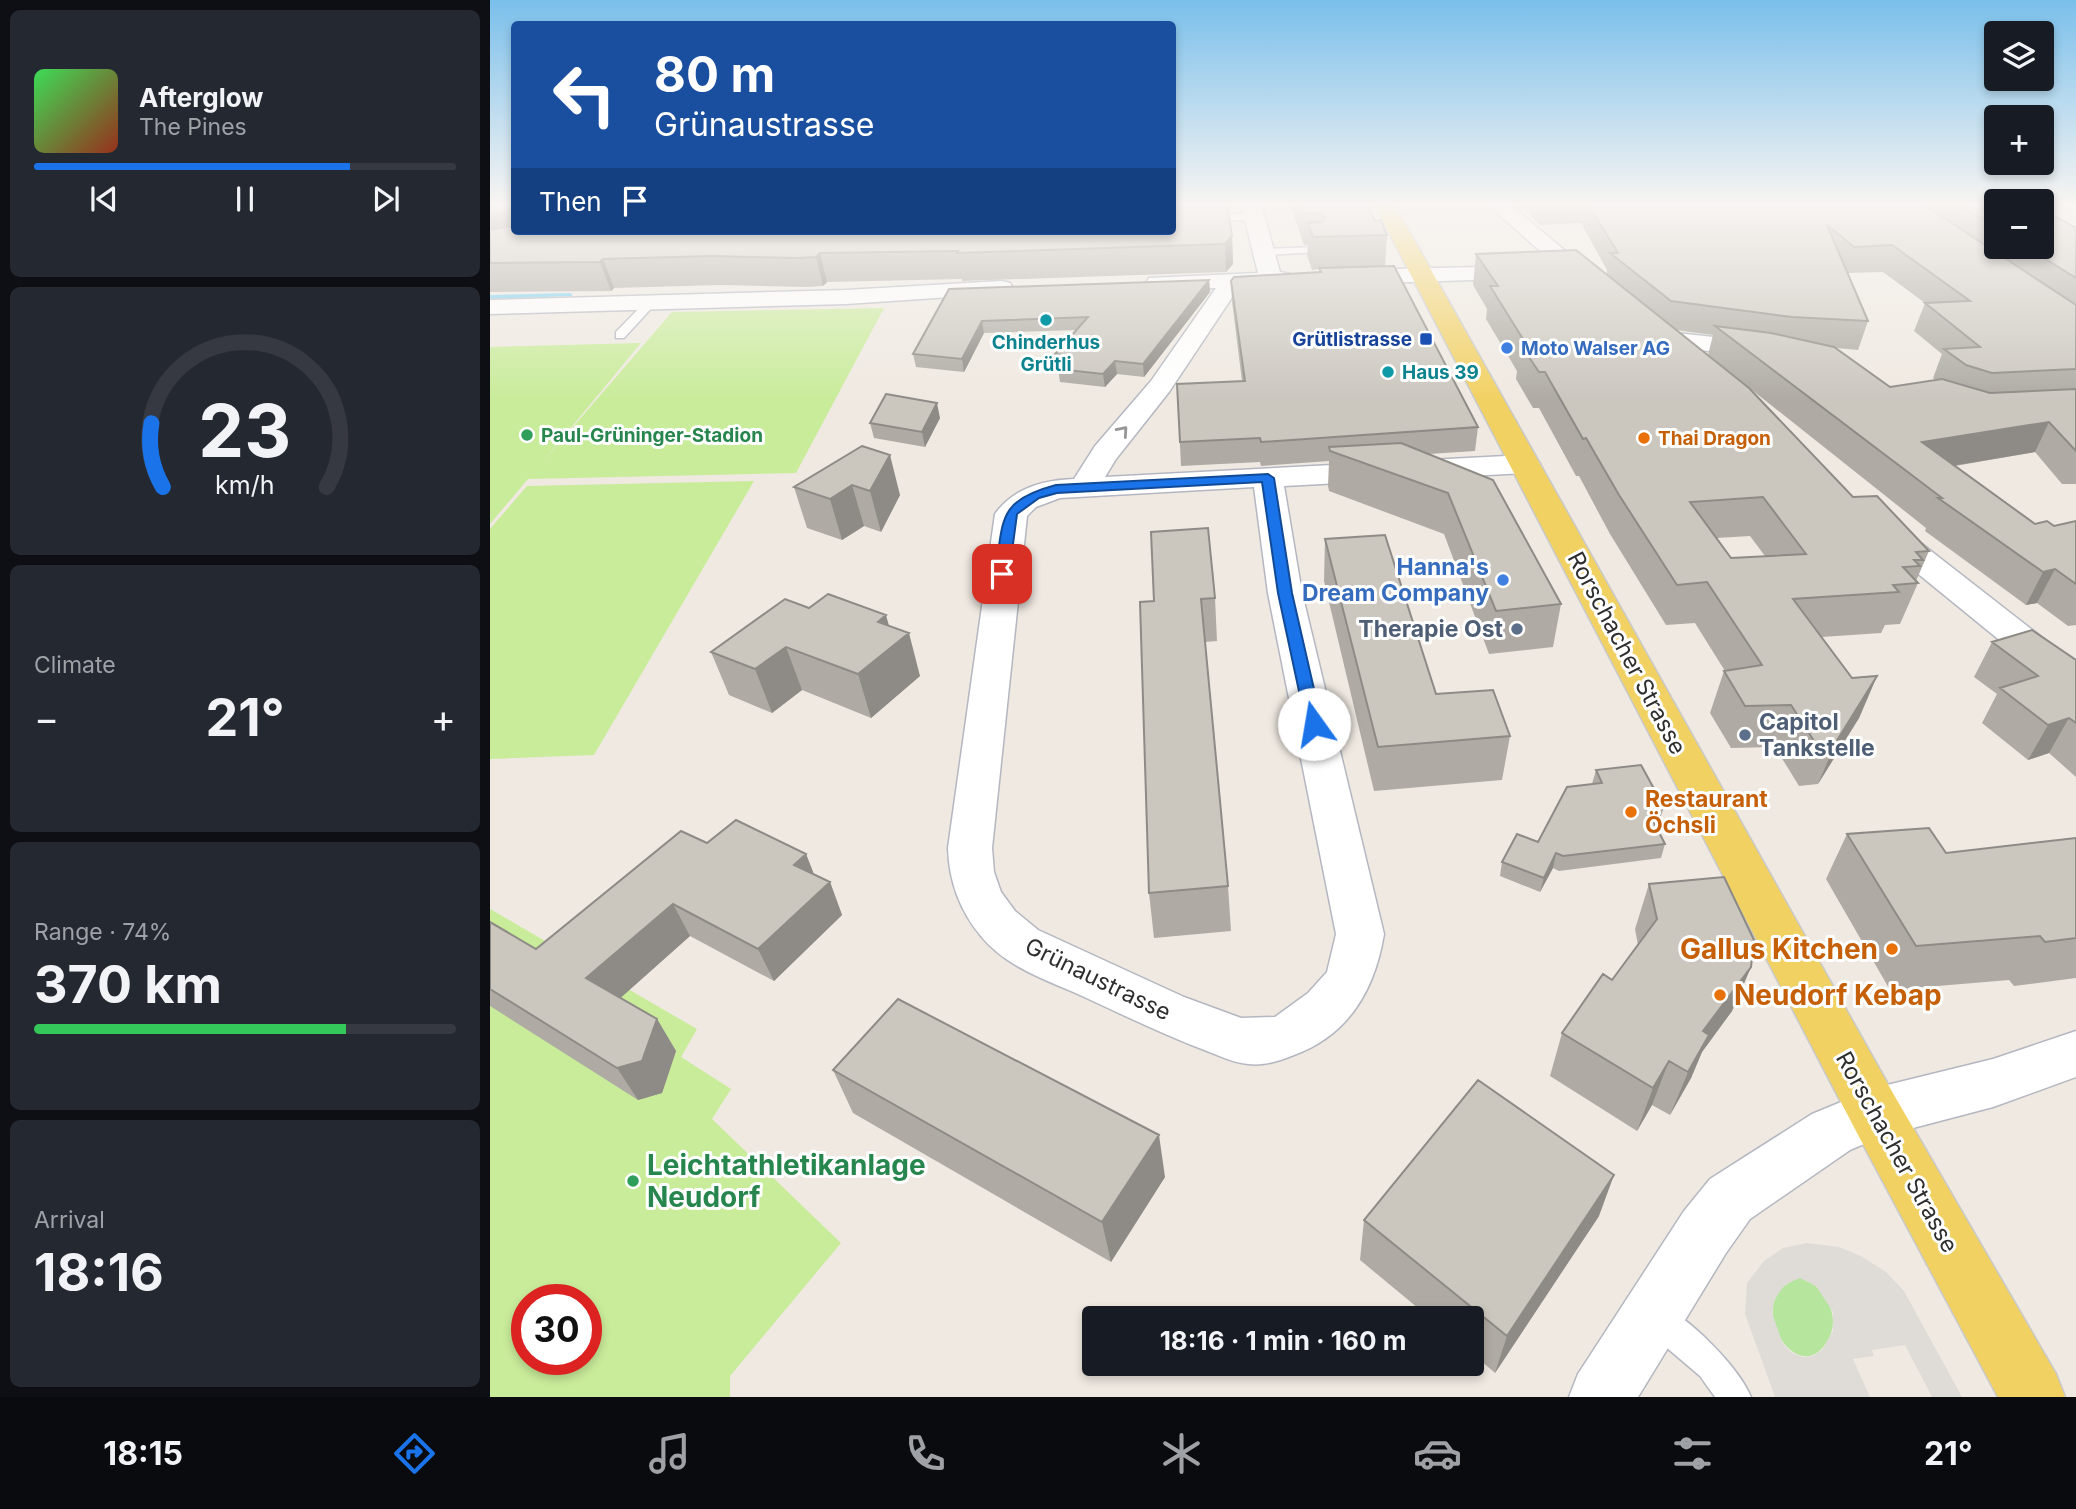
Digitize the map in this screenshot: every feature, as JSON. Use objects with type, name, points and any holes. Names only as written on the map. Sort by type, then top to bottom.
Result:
[{"type":"main road","name":"Rorschacher Strasse","points":[[1420,269],[1875,1113],[2033,1397]]},
{"type":"street","points":[[1268,269],[1271,279]]},
{"type":"street","points":[[1574,269],[1609,299]]},
{"type":"street","points":[[1129,284],[1577,272]]},
{"type":"street","points":[[1085,487],[1094,465],[1148,402],[1231,281]]},
{"type":"street","points":[[490,307],[846,297],[1020,287]]},
{"type":"street","points":[[1693,368],[1647,330],[1783,356]]},
{"type":"street","name":"Grünaustrasse","points":[[1268,478],[1285,593],[1360,934],[1352,975],[1335,1002],[1303,1028],[1275,1041],[1248,1043],[1195,1026],[1024,945],[999,926],[982,902],[973,881],[969,859],[970,836],[1008,521],[1017,507],[1034,495],[1056,489],[1525,464]]},
{"type":"street","points":[[1864,513],[2076,683]]},
{"type":"street","points":[[1601,1397],[1704,1231],[1730,1199],[1831,1132],[1875,1113],[1993,1083],[2076,1054]]},
{"type":"lane","points":[[620,335],[651,302]]},
{"type":"lane","points":[[1651,1314],[1711,1366],[1735,1397]]},
{"type":"green space","points":[[884,308],[796,473],[528,479],[490,524],[490,347],[641,343],[541,464],[672,312]]},
{"type":"green space","points":[[754,481],[594,755],[490,759],[490,529],[527,486]]},
{"type":"green space","name":"Leichtathletikanlage Neudorf","points":[[490,909],[697,1029],[681,1057],[731,1089],[712,1119],[841,1243],[730,1376],[730,1397],[490,1397]]},
{"type":"green space","points":[[1800,1278],[1809,1281],[1823,1294],[1833,1320],[1829,1338],[1817,1353],[1803,1356],[1790,1350],[1780,1337],[1774,1320],[1774,1303],[1782,1288]]},
{"type":"shaded area","points":[[1807,1243],[1839,1247],[1861,1256],[1886,1272],[1904,1291],[1962,1397],[1932,1397],[1905,1345],[1872,1350],[1874,1356],[1853,1359],[1870,1397],[1775,1397],[1745,1314],[1747,1283],[1764,1261],[1783,1248]],"holes":[[[1800,1278],[1816,1286],[1833,1312],[1833,1331],[1822,1350],[1813,1356],[1803,1357],[1792,1353],[1783,1344],[1772,1313],[1774,1301],[1786,1284]]]},
{"type":"building","points":[[1320,269],[1396,269],[1478,427],[1261,442],[1260,438],[1180,442],[1177,384],[1245,381],[1231,281],[1234,277],[1321,272]]},
{"type":"building","points":[[1486,269],[1600,269],[1749,388],[1853,497],[1877,496],[1929,551],[1916,552],[1923,560],[1914,560],[1920,566],[1903,567],[1918,583],[1893,585],[1899,592],[1793,599],[1852,678],[1877,676],[1836,742],[1816,744],[1791,705],[1745,706],[1724,671],[1762,665],[1707,582],[1677,585],[1586,438],[1583,439],[1545,372],[1539,372],[1520,344],[1526,344],[1490,286],[1498,286]],"holes":[[[1763,497],[1806,554],[1731,558],[1690,502]]]},
{"type":"building","points":[[1631,269],[1846,269],[1868,321],[1792,317],[1671,301]]},
{"type":"building","points":[[1926,269],[2022,269],[2076,305],[2076,369],[1992,373],[1966,365],[1944,349],[1980,347],[1925,303],[1970,301]]},
{"type":"building","points":[[2062,269],[2076,269],[2076,278]]},
{"type":"building","points":[[1209,280],[1143,364],[1115,361],[1103,374],[1058,369],[1072,356],[1055,354],[1088,317],[982,321],[962,359],[913,354],[949,289]]},
{"type":"building","points":[[1715,326],[1771,333],[1834,347],[1890,387],[1942,379],[1990,393],[2076,389],[2076,451],[2049,422],[1922,442],[2035,524],[2047,521],[2054,526],[2076,521],[2076,584],[2055,569],[2043,572],[1938,498],[1942,498]]},
{"type":"building","points":[[886,394],[937,403],[922,432],[870,423]]},
{"type":"building","points":[[1401,443],[1493,480],[1561,604],[1496,611],[1448,493],[1330,451],[1329,447]]},
{"type":"building","points":[[862,446],[890,455],[870,491],[852,485],[830,499],[794,487]]},
{"type":"building","points":[[1208,528],[1215,598],[1201,599],[1228,886],[1149,893],[1140,602],[1154,601],[1151,532]]},
{"type":"building","points":[[1385,535],[1436,694],[1493,690],[1510,736],[1378,747],[1325,539]]},
{"type":"building","points":[[828,594],[886,615],[878,622],[909,633],[858,674],[786,647],[755,669],[711,652],[785,599],[809,608]]},
{"type":"building","points":[[2032,630],[2076,660],[2076,723],[2069,718],[2048,725],[2000,688],[2038,676],[1992,642]]},
{"type":"building","points":[[1641,765],[1664,807],[1647,809],[1665,844],[1563,856],[1556,853],[1544,878],[1502,862],[1517,834],[1538,842],[1567,787],[1602,783],[1596,770]]},
{"type":"building","points":[[736,820],[806,854],[794,865],[830,882],[758,949],[673,904],[586,978],[657,1019],[642,1061],[617,1068],[490,989],[490,922],[536,949],[681,831],[707,843]]},
{"type":"building","points":[[1929,828],[1946,853],[2076,838],[2076,938],[2045,942],[2040,936],[1916,946],[1847,834]]},
{"type":"building","points":[[1724,877],[1754,940],[1751,967],[1703,1031],[1709,1035],[1688,1072],[1669,1061],[1653,1088],[1562,1033],[1603,974],[1612,980],[1657,919],[1649,884]]},
{"type":"building","points":[[898,999],[1159,1135],[1102,1222],[833,1070]]},
{"type":"building","points":[[1478,1080],[1614,1175],[1507,1336],[1484,1317],[1484,1306],[1470,1306],[1364,1220]]},
{"type":"waterway","points":[[490,297],[570,295]]},
{"type":"place","name":"Chinderhus Grütli","points":[[1046,320]]},
{"type":"place","name":"Grütlistrasse","points":[[1426,339]]},
{"type":"place","name":"Moto Walser AG","points":[[1507,348]]},
{"type":"place","name":"Haus 39","points":[[1388,372]]},
{"type":"place","name":"Paul-Grüninger-Stadion","points":[[527,435]]},
{"type":"place","name":"Thai Dragon","points":[[1644,438]]},
{"type":"place","name":"Hanna's Dream Company","points":[[1503,580]]},
{"type":"place","name":"Therapie Ost","points":[[1517,629]]},
{"type":"place","name":"Capitol Tankstelle","points":[[1745,735]]},
{"type":"place","name":"Restaurant Öchsli","points":[[1631,812]]},
{"type":"place","name":"Gallus Kitchen","points":[[1892,949]]},
{"type":"place","name":"Neudorf Kebap","points":[[1720,995]]},
{"type":"place","name":"Leichtathletikanlage Neudorf","points":[[633,1181]]},
{"type":"route","points":[[1002,574],[1008,521],[1017,507],[1034,495],[1056,489],[1268,478],[1285,593],[1314,724]]}]
